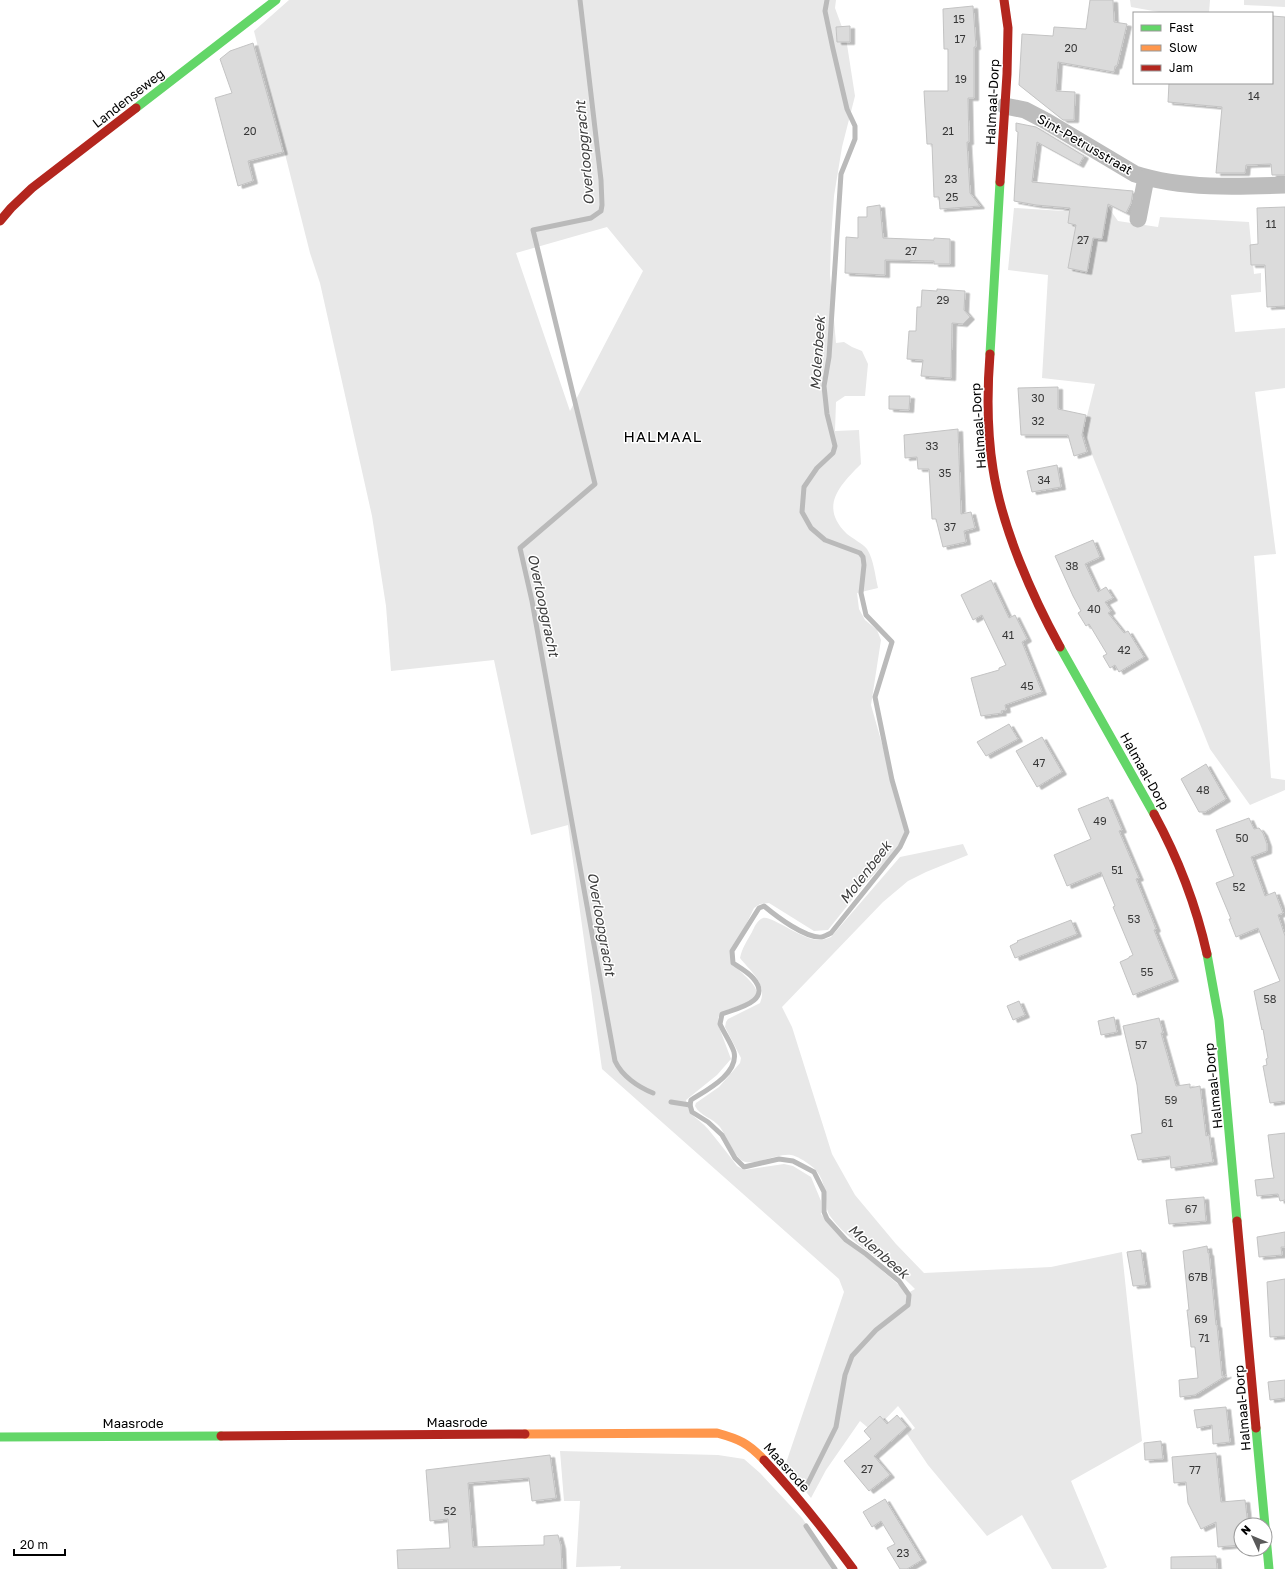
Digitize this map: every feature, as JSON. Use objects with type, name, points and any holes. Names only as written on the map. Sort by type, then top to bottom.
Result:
[{"type":"street","name":"Landenseweg","points":[[0,221],[10,208],[32,188],[276,0]]},
{"type":"street","name":"Halmaal-Dorp","points":[[1004,0],[1008,28],[1005,106],[988,378],[989,432],[993,470],[1012,541],[1042,614],[1163,831],[1184,880],[1200,924],[1212,977],[1220,1027],[1269,1569]]},
{"type":"street","name":"Sint-Petrusstraat","points":[[1005,106],[1025,110],[1135,174],[1146,178],[1189,184],[1235,187],[1285,185]]},
{"type":"street","points":[[1138,219],[1146,178]]},
{"type":"street","name":"Maasrode","points":[[0,1437],[717,1433],[738,1439],[754,1448],[775,1470],[827,1534],[853,1569]]},
{"type":"shaded area","points":[[289,0],[836,0],[835,8],[846,38],[855,96],[842,147],[834,196],[830,275],[836,343],[844,342],[862,351],[868,364],[865,396],[845,396],[836,402],[835,431],[859,430],[861,464],[840,489],[835,497],[833,506],[834,515],[839,524],[847,534],[867,549],[874,568],[878,588],[857,593],[859,609],[865,620],[877,630],[881,640],[871,705],[907,832],[899,847],[863,886],[828,930],[814,931],[769,903],[760,904],[754,908],[731,956],[736,967],[753,985],[758,996],[754,1000],[727,1010],[718,1017],[719,1027],[731,1059],[717,1075],[686,1100],[687,1106],[694,1117],[708,1129],[737,1166],[744,1170],[784,1164],[793,1166],[811,1177],[821,1201],[821,1214],[833,1228],[908,1293],[915,1289],[905,1279],[860,1246],[839,1227],[828,1212],[823,1184],[820,1175],[814,1168],[796,1156],[791,1155],[751,1162],[741,1160],[735,1153],[720,1127],[700,1112],[695,1106],[696,1103],[719,1087],[740,1063],[741,1058],[725,1027],[728,1019],[760,1003],[762,990],[760,984],[740,958],[745,945],[759,920],[767,918],[773,920],[805,937],[813,939],[821,940],[831,937],[900,857],[963,844],[968,855],[908,881],[883,902],[782,1007],[792,1027],[832,1154],[855,1195],[896,1244],[924,1273],[1051,1267],[1122,1252],[1142,1441],[1071,1481],[1107,1567],[1103,1569],[1052,1569],[1022,1515],[987,1536],[928,1465],[907,1434],[915,1428],[898,1406],[873,1432],[860,1421],[826,1470],[811,1498],[785,1466],[844,1292],[839,1279],[602,1069],[568,825],[531,835],[494,660],[391,671],[386,606],[372,516],[320,283],[310,253],[254,31]],"holes":[[[607,227],[643,271],[570,411],[516,253]]]},
{"type":"shaded area","points":[[1130,0],[1210,0],[1209,12],[1159,12],[1131,7]]},
{"type":"shaded area","points":[[1244,0],[1285,0],[1285,7],[1244,5]]},
{"type":"shaded area","points":[[1090,198],[1106,204],[1118,221],[1158,227],[1160,217],[1249,222],[1254,274],[1261,273],[1261,292],[1231,295],[1235,332],[1285,328],[1285,388],[1255,392],[1276,554],[1254,556],[1271,778],[1285,780],[1285,790],[1250,805],[1210,749],[1083,432],[1095,384],[1042,378],[1048,275],[1008,270],[1014,208],[1063,211]]},
{"type":"shaded area","points":[[560,1451],[718,1455],[744,1459],[760,1473],[802,1518],[837,1569],[620,1569],[621,1566],[576,1567],[580,1501],[564,1501]]},
{"type":"building","points":[[1090,0],[1113,0],[1114,22],[1127,24],[1117,66],[1115,66],[1114,72],[1058,62],[1056,91],[1075,92],[1074,120],[1063,120],[1019,85],[1022,34],[1053,36],[1054,27],[1086,29]]},
{"type":"building","points":[[973,6],[976,47],[974,47],[974,98],[968,98],[969,142],[967,142],[970,193],[980,206],[940,209],[939,197],[934,197],[932,144],[927,144],[924,91],[948,91],[948,49],[944,49],[943,9]]},
{"type":"building","points":[[1273,16],[1285,17],[1285,175],[1272,175],[1271,164],[1246,165],[1245,173],[1216,173],[1222,107],[1168,102],[1169,84],[1273,84]]},
{"type":"building","points":[[850,26],[850,42],[837,42],[836,27]]},
{"type":"building","points":[[253,43],[283,152],[248,161],[253,181],[238,186],[215,98],[232,93],[220,59],[230,51]]},
{"type":"building","points":[[1016,123],[1036,127],[1084,156],[1079,165],[1037,142],[1032,182],[1133,191],[1131,203],[1126,213],[1108,204],[1102,239],[1093,238],[1087,272],[1068,268],[1076,225],[1068,223],[1070,208],[1036,205],[1014,201],[1018,132],[1016,131]]},
{"type":"building","points":[[880,205],[883,238],[934,240],[934,238],[950,239],[950,264],[934,264],[934,261],[885,260],[885,275],[845,273],[846,237],[858,238],[858,217],[867,217],[867,207]]},
{"type":"building","points":[[1285,207],[1285,306],[1267,307],[1265,265],[1251,265],[1250,245],[1258,244],[1257,208]]},
{"type":"building","points":[[937,289],[965,291],[964,310],[970,317],[963,324],[952,323],[951,378],[921,376],[923,360],[907,359],[909,331],[916,331],[917,307],[921,307],[922,290],[937,291]]},
{"type":"building","points":[[1058,387],[1058,409],[1086,415],[1082,435],[1087,452],[1074,456],[1068,435],[1021,435],[1018,388]]},
{"type":"building","points":[[889,396],[910,396],[909,410],[889,409]]},
{"type":"building","points":[[958,429],[961,514],[971,512],[975,528],[964,531],[966,542],[943,547],[936,519],[932,519],[929,469],[918,469],[917,457],[905,458],[904,435]]},
{"type":"building","points":[[1057,465],[1061,487],[1032,492],[1027,471]]},
{"type":"building","points":[[1093,540],[1100,557],[1085,564],[1098,592],[1106,587],[1113,598],[1105,602],[1111,611],[1108,613],[1124,633],[1128,631],[1144,657],[1119,672],[1115,665],[1110,668],[1103,656],[1107,654],[1089,624],[1086,626],[1078,613],[1081,611],[1055,556]]},
{"type":"building","points":[[991,580],[1009,618],[1015,615],[1027,639],[1022,642],[1042,692],[1005,705],[1006,710],[1001,711],[1002,713],[981,716],[971,678],[999,670],[999,668],[1006,665],[982,615],[973,620],[961,595]]},
{"type":"building","points":[[1009,724],[1018,739],[986,756],[977,742]]},
{"type":"building","points":[[1042,737],[1062,772],[1037,787],[1016,751]]},
{"type":"building","points":[[1206,764],[1226,799],[1205,812],[1199,812],[1181,779]]},
{"type":"building","points":[[1108,797],[1122,830],[1119,831],[1139,878],[1136,879],[1156,929],[1154,930],[1174,979],[1133,995],[1120,962],[1133,955],[1113,907],[1115,906],[1101,872],[1067,886],[1054,855],[1091,839],[1078,809]]},
{"type":"building","points":[[1249,818],[1254,829],[1259,828],[1263,833],[1267,844],[1267,851],[1251,857],[1265,896],[1275,892],[1283,913],[1278,915],[1285,936],[1285,1101],[1270,1103],[1263,1066],[1267,1065],[1266,1059],[1268,1058],[1254,991],[1280,981],[1258,928],[1236,937],[1229,919],[1231,919],[1216,883],[1234,876],[1216,830]]},
{"type":"building","points":[[1071,920],[1077,934],[1015,958],[1010,946],[1018,942],[1017,941]]},
{"type":"building","points":[[1019,1001],[1025,1015],[1013,1020],[1007,1006]]},
{"type":"building","points":[[1114,1017],[1117,1032],[1101,1035],[1098,1021]]},
{"type":"building","points":[[1159,1018],[1163,1033],[1161,1033],[1176,1086],[1190,1084],[1190,1088],[1200,1086],[1206,1136],[1209,1135],[1213,1162],[1171,1168],[1170,1156],[1138,1160],[1131,1135],[1142,1133],[1137,1085],[1123,1026]]},
{"type":"building","points":[[1285,1133],[1285,1200],[1280,1201],[1278,1194],[1257,1196],[1255,1180],[1274,1178],[1268,1135]]},
{"type":"building","points":[[1204,1197],[1206,1221],[1169,1224],[1166,1200]]},
{"type":"building","points":[[1285,1232],[1285,1247],[1281,1247],[1282,1255],[1259,1257],[1257,1237]]},
{"type":"building","points":[[1207,1246],[1222,1376],[1227,1375],[1195,1395],[1180,1397],[1179,1380],[1198,1378],[1195,1347],[1191,1347],[1183,1251]]},
{"type":"building","points":[[1141,1250],[1146,1285],[1133,1286],[1127,1252]]},
{"type":"building","points":[[1285,1279],[1285,1336],[1270,1337],[1267,1282]]},
{"type":"building","points":[[1285,1380],[1285,1398],[1270,1400],[1268,1382]]},
{"type":"building","points":[[1226,1407],[1230,1442],[1213,1444],[1212,1425],[1197,1428],[1194,1410]]},
{"type":"building","points":[[897,1415],[907,1427],[874,1456],[890,1475],[869,1491],[844,1461],[871,1439],[864,1431],[880,1416],[887,1424]]},
{"type":"building","points":[[1161,1441],[1163,1459],[1145,1460],[1144,1443]]},
{"type":"building","points":[[1216,1453],[1221,1502],[1245,1500],[1247,1517],[1233,1517],[1233,1546],[1218,1547],[1216,1522],[1201,1529],[1188,1503],[1186,1482],[1174,1483],[1172,1457]]},
{"type":"building","points":[[550,1455],[556,1498],[532,1501],[529,1478],[468,1483],[473,1547],[544,1545],[544,1536],[558,1535],[561,1546],[562,1569],[398,1569],[397,1550],[450,1548],[448,1519],[430,1521],[426,1470]]},
{"type":"building","points":[[885,1499],[922,1560],[907,1569],[900,1569],[887,1548],[895,1544],[881,1521],[872,1527],[863,1512]]},
{"type":"building","points":[[1216,1556],[1217,1569],[1171,1569],[1171,1557]]},
{"type":"waterway","name":"Overloopgracht","points":[[580,0],[601,180],[601,211],[591,218],[533,230],[595,484],[520,548],[532,601],[615,1061],[626,1076],[642,1088],[653,1093]]},
{"type":"waterway","name":"Molenbeek","points":[[806,1487],[836,1427],[845,1375],[852,1356],[876,1330],[908,1305],[909,1295],[899,1281],[846,1240],[827,1219],[824,1212],[824,1192],[814,1172],[793,1161],[779,1159],[744,1167],[735,1158],[722,1135],[708,1122],[692,1112],[690,1105],[691,1100],[720,1081],[731,1068],[734,1060],[733,1049],[720,1024],[722,1014],[751,1002],[756,998],[759,992],[758,986],[753,978],[733,963],[732,951],[759,908],[764,906],[800,931],[815,937],[822,937],[831,933],[900,847],[907,832],[892,780],[875,697],[892,642],[866,615],[861,593],[864,565],[863,557],[860,553],[825,540],[811,528],[802,512],[804,487],[817,468],[833,453],[835,446],[827,414],[824,386],[829,357],[841,174],[855,139],[855,126],[847,109],[825,11],[827,0]]},
{"type":"waterway","name":"Overloopgracht","points":[[671,1102],[690,1105]]},
{"type":"waterway","name":"Molenbeek","points":[[806,1526],[835,1569]]},
{"type":"traffic: fast","points":[[136,108],[276,0]]},
{"type":"traffic: fast","points":[[990,354],[1000,182]]},
{"type":"traffic: fast","points":[[1060,647],[1154,814]]},
{"type":"traffic: fast","points":[[1207,954],[1219,1020],[1237,1221]]},
{"type":"traffic: fast","points":[[1256,1428],[1269,1569]]},
{"type":"traffic: fast","points":[[0,1437],[221,1436]]},
{"type":"traffic: slow","points":[[525,1434],[717,1433],[743,1442],[764,1460]]},
{"type":"traffic: jam","points":[[1000,182],[1007,74],[1008,28],[1004,0]]},
{"type":"traffic: jam","points":[[0,221],[32,188],[136,108]]},
{"type":"traffic: jam","points":[[990,354],[988,383],[989,426],[991,455],[997,491],[1003,515],[1019,561],[1049,627],[1060,647]]},
{"type":"traffic: jam","points":[[1154,814],[1171,848],[1192,900],[1207,954]]},
{"type":"traffic: jam","points":[[1237,1221],[1256,1428]]},
{"type":"traffic: jam","points":[[221,1436],[525,1434]]},
{"type":"traffic: jam","points":[[764,1460],[810,1513],[853,1569]]},
{"type":"district","name":"HALMAAL","points":[[663,436]]}]
